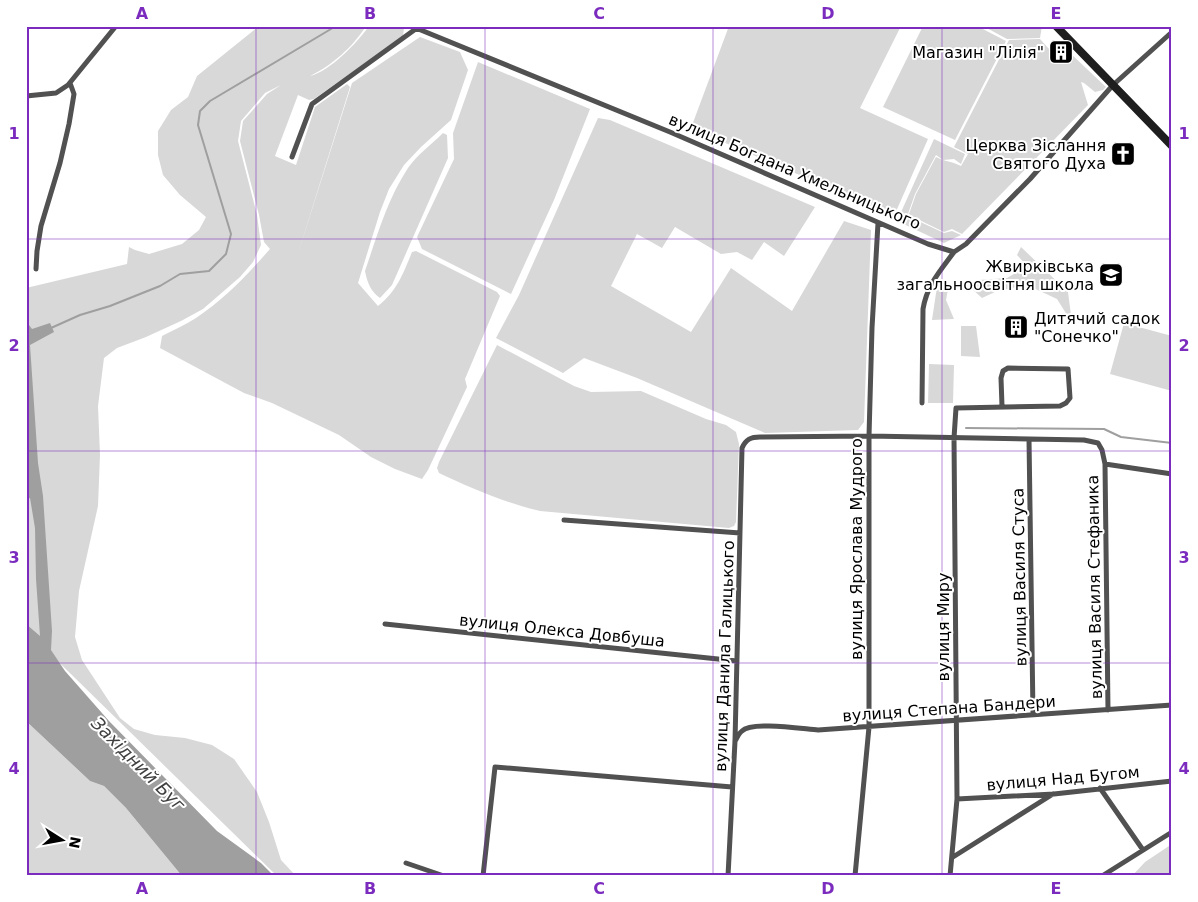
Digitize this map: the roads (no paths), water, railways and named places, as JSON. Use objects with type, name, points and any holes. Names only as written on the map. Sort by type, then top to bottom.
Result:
[{"type":"street","points":[[26,96],[56,93],[70,83],[116,26]]},
{"type":"street","points":[[1056,26],[1172,146]]},
{"type":"street","points":[[292,157],[312,104],[414,27]]},
{"type":"street","name":"вулиця Богдана Хмельницького","points":[[414,27],[670,132],[878,223],[936,247],[954,252]]},
{"type":"street","points":[[922,403],[923,309],[925,295],[935,278],[954,252],[966,244],[1030,179],[1113,85],[1172,32]]},
{"type":"street","points":[[36,269],[36,251],[41,226],[60,163],[69,124],[74,94],[70,83]]},
{"type":"street","name":"вулиця Ярослава Мудрого","points":[[856,876],[869,727],[869,436],[872,328],[878,223]]},
{"type":"street","points":[[1008,368],[1068,369],[1070,398],[1066,403],[1060,406],[1002,406],[1001,378],[1003,371],[1008,368]]},
{"type":"street","name":"вулиця Миру","points":[[950,876],[957,799],[954,438],[956,408],[1002,406]]},
{"type":"street","points":[[869,436],[1030,440],[1052,438],[1091,441],[1098,443],[1102,450],[1104,464],[1172,474]]},
{"type":"street","name":"вулиця Данила Галицького","points":[[728,876],[735,741],[742,448],[744,442],[748,439],[760,437],[869,436]]},
{"type":"street","name":"вулиця Василя Стуса","points":[[1030,440],[1033,714]]},
{"type":"street","name":"вулиця Василя Стефаника","points":[[1104,464],[1108,710]]},
{"type":"street","points":[[564,520],[740,534]]},
{"type":"street","name":"вулиця Олекса Довбуша","points":[[385,624],[737,661]]},
{"type":"street","name":"вулиця Степана Бандери","points":[[735,741],[742,730],[761,725],[818,730],[1172,704]]},
{"type":"street","points":[[483,876],[495,767],[732,787]]},
{"type":"street","name":"вулиця Над Бугом","points":[[957,799],[1054,794],[1172,780]]},
{"type":"street","points":[[1100,788],[1143,850]]},
{"type":"street","points":[[953,857],[1054,794]]},
{"type":"street","points":[[1102,876],[1172,832]]},
{"type":"street","points":[[406,863],[444,876]]},
{"type":"water","name":"Західний Буг","points":[[26,321],[32,329],[50,323],[54,332],[30,345],[38,463],[43,496],[52,631],[51,650],[65,671],[109,721],[217,831],[261,863],[274,876],[182,876],[126,808],[104,786],[90,781],[26,721],[26,624],[40,636],[35,528],[30,498],[26,500]]},
{"type":"waterway","points":[[51,328],[80,315],[110,306],[160,286],[180,274],[209,271],[226,254],[231,234],[198,125],[200,111],[210,101],[336,26]]},
{"type":"waterway","points":[[966,428],[1104,429],[1121,437],[1172,443]]},
{"type":"place","name":"Магазин \"Лілія\"","points":[[1061,52]]},
{"type":"place","name":"Церква Зіслання Святого Духа","points":[[1123,154]]},
{"type":"place","name":"Жвирківська загальноосвітня школа","points":[[1111,275]]},
{"type":"place","name":"Дитячий садок \"Сонечко\"","points":[[1016,327]]}]
